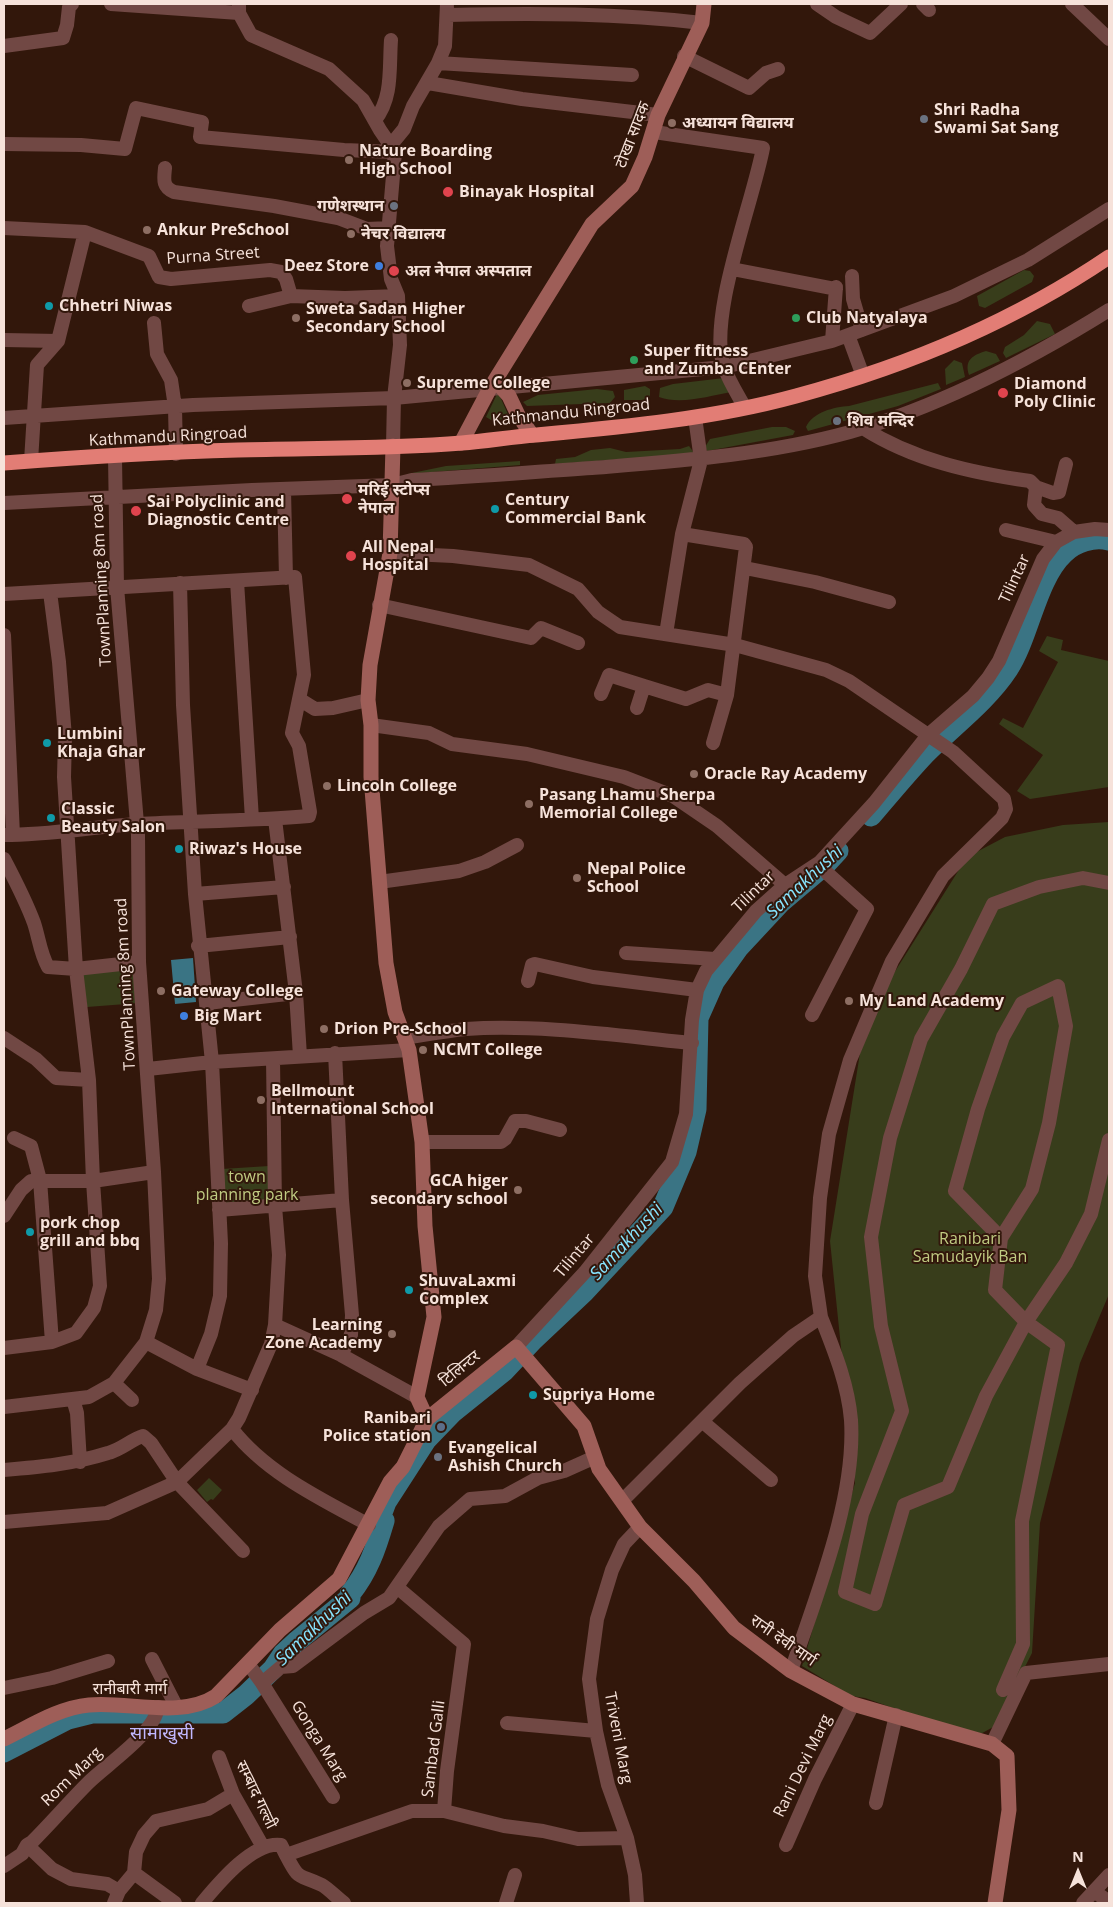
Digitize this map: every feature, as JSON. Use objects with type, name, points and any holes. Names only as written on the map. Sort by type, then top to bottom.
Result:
[{"type":"highway","name":"Kathmandu Ringroad","points":[[4,463],[235,450],[461,443],[620,427],[745,408],[796,396],[863,376],[913,359],[989,328],[1040,301],[1109,258]]},
{"type":"street","points":[[4,46],[62,38],[67,25],[69,7],[72,4]]},
{"type":"street","points":[[111,4],[239,8],[251,35],[329,69],[363,100],[392,149]]},
{"type":"street","name":"टोखा सादक","points":[[461,443],[592,224],[632,186],[654,132],[658,115],[684,56],[702,23],[704,4]]},
{"type":"street","points":[[817,4],[836,17],[870,33],[902,4]]},
{"type":"street","points":[[1072,4],[1109,39]]},
{"type":"street","points":[[417,1398],[434,1317],[425,1226],[422,1142],[407,1044],[395,1012],[386,963],[371,777],[371,725],[368,700],[370,665],[379,605],[390,553],[394,398],[400,346],[398,296],[390,271],[387,246],[392,149],[404,129],[413,106],[428,83],[445,46],[448,9],[577,14],[702,23]]},
{"type":"street","points":[[375,120],[383,110],[388,92],[391,40]]},
{"type":"street","points":[[684,56],[749,88],[766,73],[778,69]]},
{"type":"street","points":[[438,63],[632,75]]},
{"type":"street","points":[[428,83],[530,100],[658,115]]},
{"type":"street","points":[[4,144],[81,145],[125,149],[136,108],[202,122],[200,137],[335,149],[392,149]]},
{"type":"street","points":[[654,132],[763,148],[732,269],[721,330],[721,350],[724,368],[745,408]]},
{"type":"street","points":[[165,168],[164,183],[168,189],[174,192],[338,218],[367,229],[389,228]]},
{"type":"street","points":[[4,418],[175,407],[394,398],[496,386],[724,368],[848,336],[954,296],[1042,252],[1109,209]]},
{"type":"street","points":[[4,229],[85,232],[58,341],[37,365],[31,461]]},
{"type":"street","name":"Purna Street","points":[[85,232],[149,256],[160,278],[171,279],[270,270],[281,272],[286,279],[292,296]]},
{"type":"street","points":[[732,269],[836,288],[832,341]]},
{"type":"street","points":[[852,276],[854,299],[862,330]]},
{"type":"street","points":[[249,306],[292,296],[345,298],[398,296]]},
{"type":"street","points":[[4,503],[115,496],[392,485],[412,480],[701,460],[829,437],[863,428],[945,396],[1024,359],[1109,310]]},
{"type":"street","points":[[154,323],[157,354],[171,380],[175,407],[176,454]]},
{"type":"street","points":[[848,336],[863,376]]},
{"type":"street","points":[[4,340],[58,341]]},
{"type":"street","points":[[496,386],[532,435]]},
{"type":"street","points":[[666,634],[682,534],[701,460],[695,417]]},
{"type":"street","points":[[863,428],[914,454],[950,466],[1030,481],[1036,487],[1053,493],[1059,492],[1066,464]]},
{"type":"street","name":"TownPlanning 8m road","points":[[4,1407],[89,1397],[114,1383],[146,1342],[156,1310],[160,1279],[148,1069],[139,962],[137,824],[117,587],[115,457]]},
{"type":"street","points":[[1036,487],[1034,505],[1042,514],[1058,518],[1074,532]]},
{"type":"street","points":[[284,490],[286,578]]},
{"type":"street","name":"Tilintar","points":[[516,1347],[585,1272],[672,1162],[686,1114],[697,990],[715,959],[756,912],[786,885],[820,862],[874,804],[928,735],[973,696],[988,678],[999,660],[1043,559],[1056,542],[1074,532],[1095,529],[1109,530]]},
{"type":"street","points":[[1006,530],[1056,542]]},
{"type":"street","points":[[682,534],[744,544],[747,551],[727,695],[713,743]]},
{"type":"street","points":[[390,553],[453,556],[530,565],[578,589],[598,612],[620,627],[735,645],[826,670],[849,681],[952,752],[1004,799],[1006,809],[1002,818],[944,876],[892,961],[850,1060],[829,1134],[820,1198],[815,1276],[821,1317],[840,1366],[851,1419],[850,1468],[839,1522],[791,1671]]},
{"type":"street","points":[[745,568],[815,582],[889,602]]},
{"type":"street","points":[[4,594],[295,577],[304,675],[292,733],[299,746],[309,816],[137,824],[69,833],[8,836],[4,635]]},
{"type":"street","points":[[237,581],[252,819]]},
{"type":"street","points":[[180,583],[183,705],[198,946],[207,1003],[212,1062],[219,1210],[220,1296],[211,1334],[197,1369]]},
{"type":"street","points":[[4,1348],[52,1342],[76,1333],[94,1308],[100,1286],[89,1080],[76,969],[59,662],[50,592]]},
{"type":"street","points":[[379,605],[531,638],[541,628],[578,643]]},
{"type":"street","points":[[601,694],[609,674],[686,698],[708,690],[727,695]]},
{"type":"street","points":[[637,708],[644,686]]},
{"type":"street","points":[[299,699],[315,708],[333,708],[368,700]]},
{"type":"street","points":[[371,725],[429,733],[452,744],[527,754],[624,777],[673,796],[717,826],[786,885]]},
{"type":"street","points":[[275,819],[296,993],[300,1056]]},
{"type":"street","points":[[379,882],[459,871],[485,862],[517,846]]},
{"type":"street","points":[[4,860],[35,924],[41,954],[48,967],[76,969],[139,962]]},
{"type":"street","points":[[812,1015],[867,909],[828,873],[820,862]]},
{"type":"street","points":[[1109,883],[1083,878],[1039,887],[994,904],[961,969],[921,1039],[890,1138],[871,1236],[881,1326],[902,1411],[862,1514],[845,1592],[875,1604],[904,1505],[948,1487],[986,1396],[1026,1322],[1066,1263],[1091,1214],[1109,1140]]},
{"type":"street","points":[[195,894],[284,887]]},
{"type":"street","points":[[198,946],[290,938]]},
{"type":"street","points":[[626,953],[715,959]]},
{"type":"street","points":[[528,981],[532,965],[535,964],[593,977],[697,990]]},
{"type":"street","points":[[1001,1238],[955,1191],[978,1109],[1003,1037],[1022,1003],[1058,986],[1066,1026],[1049,1123],[1032,1189],[1001,1238],[995,1290],[1026,1322],[1058,1345],[1022,1521],[1023,1644],[1003,1690]]},
{"type":"street","points":[[207,1003],[296,993]]},
{"type":"street","points":[[148,1069],[212,1062],[273,1059],[407,1044],[465,1029],[573,1032],[692,1043]]},
{"type":"street","points":[[4,1038],[36,1059],[56,1078],[89,1080]]},
{"type":"street","points":[[334,1053],[342,1200],[352,1315],[350,1336],[341,1355]]},
{"type":"street","points":[[4,1522],[107,1513],[177,1482],[232,1429],[252,1390],[271,1344],[275,1325],[279,1255],[275,1206],[273,1059]]},
{"type":"street","points":[[422,1142],[500,1142],[505,1139],[514,1121],[526,1121],[560,1130]]},
{"type":"street","points":[[14,1138],[30,1146],[40,1180],[52,1342]]},
{"type":"street","points":[[4,1216],[21,1190],[31,1181],[93,1180],[154,1172]]},
{"type":"street","points":[[219,1210],[342,1200]]},
{"type":"street","points":[[623,1500],[740,1383],[793,1336],[821,1317]]},
{"type":"street","points":[[275,1325],[341,1355],[417,1398],[427,1419]]},
{"type":"street","points":[[146,1342],[197,1369],[252,1390]]},
{"type":"street","name":"टिलिन्टर","points":[[427,1419],[516,1347]]},
{"type":"street","name":"रानी देवी मार्ग","points":[[516,1347],[584,1426],[593,1458],[599,1469],[623,1500],[640,1527],[694,1581],[734,1628],[791,1671],[853,1704],[992,1744]]},
{"type":"street","points":[[114,1383],[132,1400]]},
{"type":"street","points":[[73,1400],[77,1413],[80,1462]]},
{"type":"street","name":"रानीबारी मार्ग","points":[[4,1739],[59,1712],[89,1705],[156,1712],[176,1706],[205,1703],[256,1674],[280,1630],[339,1579],[369,1525],[383,1494],[403,1467],[427,1419]]},
{"type":"street","points":[[703,1422],[771,1480]]},
{"type":"street","points":[[232,1429],[252,1452],[286,1478],[369,1525]]},
{"type":"street","points":[[4,1470],[80,1462],[121,1450],[143,1436],[151,1444],[177,1482],[243,1551]]},
{"type":"street","points":[[256,1674],[281,1667],[293,1666],[364,1613],[390,1598],[439,1526],[470,1499],[505,1496],[538,1478],[564,1472],[593,1458]]},
{"type":"street","name":"Triveni Marg","points":[[637,1903],[635,1875],[627,1838],[608,1785],[596,1731],[589,1679],[597,1619],[612,1570],[624,1544],[640,1527]]},
{"type":"street","name":"Sambad Galli","points":[[286,1855],[412,1811],[444,1810],[447,1771],[464,1644],[398,1588]]},
{"type":"street","points":[[152,1659],[176,1706]]},
{"type":"street","points":[[4,1688],[52,1678],[108,1661]]},
{"type":"street","points":[[995,1903],[1009,1810],[1007,1756],[992,1744],[1026,1673],[1109,1664]]},
{"type":"street","name":"Gonga Marg","points":[[256,1674],[333,1797]]},
{"type":"street","name":"Rani Devi Marg","points":[[786,1844],[815,1779],[853,1704]]},
{"type":"street","name":"Rom Marg","points":[[4,1866],[22,1854],[27,1845],[89,1782],[136,1742],[156,1712]]},
{"type":"street","points":[[876,1803],[896,1715]]},
{"type":"street","points":[[507,1723],[596,1731]]},
{"type":"street","name":"सम्बाद गल्ली","points":[[219,1757],[233,1794],[263,1847]]},
{"type":"street","points":[[27,1845],[52,1869],[71,1879],[107,1884],[116,1897],[134,1874],[136,1852],[144,1835],[156,1821],[208,1809],[233,1794]]},
{"type":"street","points":[[444,1810],[504,1826],[543,1830],[578,1839],[627,1838]]},
{"type":"street","points":[[202,1903],[223,1878],[263,1847],[281,1845],[296,1873],[307,1880],[322,1885],[344,1903]]},
{"type":"street","points":[[134,1874],[175,1903]]},
{"type":"street","points":[[1083,1903],[1109,1875]]},
{"type":"street","points":[[506,1903],[515,1876]]},
{"type":"street","points":[[1094,1891],[1109,1902]]},
{"type":"green space","points":[[1024,270],[1030,271],[1034,276],[1032,282],[985,308],[979,306],[977,296]]},
{"type":"green space","points":[[1037,321],[1050,324],[1055,334],[1006,358],[1003,353],[1005,347],[1024,335]]},
{"type":"green space","points":[[986,351],[996,354],[1000,361],[969,375],[968,365],[971,359],[977,354]]},
{"type":"green space","points":[[954,360],[962,363],[965,377],[946,385],[945,369]]},
{"type":"green space","points":[[724,378],[731,392],[686,400],[659,397],[660,388],[673,384]]},
{"type":"green space","points":[[938,383],[941,389],[898,406],[808,431],[806,427],[819,414],[831,409]]},
{"type":"green space","points":[[645,386],[650,389],[648,400],[624,400],[624,390]]},
{"type":"green space","points":[[597,389],[613,391],[615,397],[610,403],[527,406],[523,402],[538,395]]},
{"type":"green space","points":[[498,392],[510,419],[491,420],[486,417]]},
{"type":"green space","points":[[772,427],[786,427],[795,431],[793,435],[707,451],[705,447],[710,439]]},
{"type":"green space","points":[[689,446],[695,454],[555,464],[556,459],[575,457],[591,450],[610,448],[626,452],[680,449]]},
{"type":"green space","points":[[520,461],[520,465],[407,474],[446,466]]},
{"type":"green space","points":[[1047,636],[1063,640],[1061,650],[1109,661],[1109,787],[1030,799],[1017,791],[1043,755],[999,724],[1003,718],[1023,728],[1058,662],[1039,651]]},
{"type":"green space","name":"Ranibari Samudayik Ban","points":[[1109,822],[1109,1294],[1080,1363],[1040,1523],[1032,1653],[995,1726],[975,1737],[865,1698],[851,1696],[802,1666],[855,1483],[830,1241],[860,1053],[889,981],[967,857],[1005,837],[1063,825]]},
{"type":"green space","points":[[133,968],[139,1003],[87,1007],[82,973]]},
{"type":"green space","name":"town planning park","points":[[269,1166],[271,1204],[224,1206],[222,1169]]},
{"type":"green space","points":[[209,1478],[222,1490],[213,1500],[211,1499],[207,1502],[197,1490]]},
{"type":"water","points":[[193,958],[196,1002],[175,1004],[171,960]]},
{"type":"waterway","name":"Samakhushi","points":[[871,816],[926,753],[980,703],[1000,681],[1022,641],[1046,578],[1054,564],[1068,549],[1085,541],[1091,539],[1109,540]]},
{"type":"waterway","name":"Samakhushi","points":[[4,1752],[68,1719],[92,1713],[223,1713],[246,1695],[273,1669],[283,1654],[296,1642],[350,1598],[350,1594],[367,1568],[374,1550],[384,1521],[380,1518],[386,1502],[426,1440],[453,1412],[504,1371],[533,1340],[584,1292],[663,1207],[686,1152],[696,1109],[698,1018],[714,982],[739,947],[780,903],[826,864],[838,851]]},
{"type":"place","name":"Shri Radha Swami Sat Sang","points":[[924,119]]},
{"type":"place","name":"अध्यायन विद्यालय","points":[[672,123]]},
{"type":"place","name":"Nature Boarding High School","points":[[349,160]]},
{"type":"place","name":"Binayak Hospital","points":[[448,192]]},
{"type":"place","name":"गणेशस्थान","points":[[394,206]]},
{"type":"place","name":"Ankur PreSchool","points":[[147,230]]},
{"type":"place","name":"नेचर विद्यालय","points":[[351,234]]},
{"type":"place","name":"Deez Store","points":[[379,266]]},
{"type":"place","name":"अल नेपाल अस्पताल","points":[[394,271]]},
{"type":"place","name":"Chhetri Niwas","points":[[49,306]]},
{"type":"place","name":"Sweta Sadan Higher Secondary School","points":[[296,318]]},
{"type":"place","name":"Club Natyalaya","points":[[796,318]]},
{"type":"place","name":"Super fitness and Zumba CEnter","points":[[634,360]]},
{"type":"place","name":"Supreme College","points":[[407,383]]},
{"type":"place","name":"Diamond Poly Clinic","points":[[1003,393]]},
{"type":"place","name":"शिव मन्दिर","points":[[837,421]]},
{"type":"place","name":"मरिई स्टोप्स नेपाल","points":[[347,499]]},
{"type":"place","name":"Century Commercial Bank","points":[[495,509]]},
{"type":"place","name":"Sai Polyclinic and Diagnostic Centre","points":[[136,511]]},
{"type":"place","name":"All Nepal Hospital","points":[[351,556]]},
{"type":"place","name":"Lumbini Khaja Ghar","points":[[47,743]]},
{"type":"place","name":"Oracle Ray Academy","points":[[694,774]]},
{"type":"place","name":"Lincoln College","points":[[327,786]]},
{"type":"place","name":"Pasang Lhamu Sherpa Memorial College","points":[[529,804]]},
{"type":"place","name":"Classic Beauty Salon","points":[[51,818]]},
{"type":"place","name":"Riwaz's House","points":[[179,849]]},
{"type":"place","name":"Nepal Police School","points":[[577,878]]},
{"type":"place","name":"Gateway College","points":[[161,991]]},
{"type":"place","name":"My Land Academy","points":[[849,1001]]},
{"type":"place","name":"Big Mart","points":[[184,1016]]},
{"type":"place","name":"Drion Pre-School","points":[[324,1029]]},
{"type":"place","name":"NCMT College","points":[[423,1050]]},
{"type":"place","name":"Bellmount International School","points":[[261,1100]]},
{"type":"place","name":"GCA higer secondary school","points":[[518,1190]]},
{"type":"place","name":"pork chop grill and bbq","points":[[30,1232]]},
{"type":"place","name":"ShuvaLaxmi Complex","points":[[409,1290]]},
{"type":"place","name":"Learning Zone Academy","points":[[392,1334]]},
{"type":"place","name":"Supriya Home","points":[[533,1395]]},
{"type":"place","name":"Ranibari Police station","points":[[441,1427]]},
{"type":"place","name":"Evangelical Ashish Church","points":[[438,1457]]},
{"type":"district","name":"सामाखुसी","points":[[162,1734]]}]
